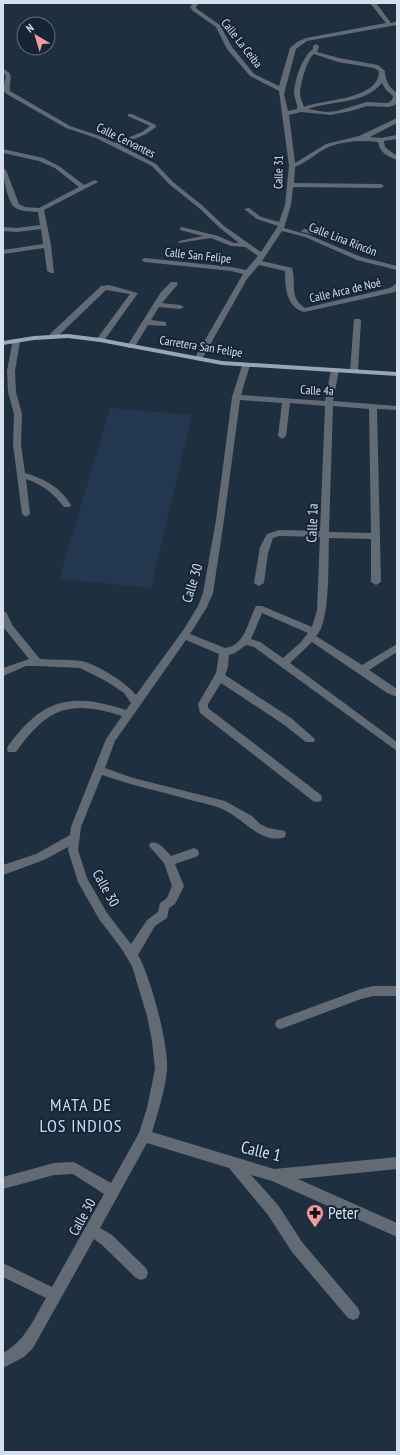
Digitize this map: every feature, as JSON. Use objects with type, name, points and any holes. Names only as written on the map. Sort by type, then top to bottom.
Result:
[{"type":"main road","name":"Carretera San Felipe","points":[[3,343],[53,336],[68,336],[100,340],[198,359],[246,365],[397,374]]},
{"type":"street","name":"Calle La Ceiba","points":[[196,3],[193,7],[195,10],[218,26],[229,48],[252,75],[282,90]]},
{"type":"street","points":[[373,3],[389,24]]},
{"type":"street","name":"Calle 31","points":[[198,359],[219,320],[248,273],[262,256],[281,227],[288,205],[292,166],[282,90],[293,48],[299,43],[309,39],[397,23]]},
{"type":"street","points":[[300,110],[301,107],[297,94],[306,59],[316,50],[316,46],[309,39]]},
{"type":"street","points":[[286,114],[320,103],[360,96],[378,85],[382,78],[383,72],[381,68],[376,66],[338,60],[313,52]]},
{"type":"street","name":"Calle Cervantes","points":[[3,71],[9,76],[6,89],[7,92],[68,127],[115,145],[154,165],[171,183],[201,207],[222,227],[262,256]]},
{"type":"street","points":[[300,110],[325,114],[348,110],[368,104],[382,106],[389,105],[394,101],[396,95],[388,89],[382,78]]},
{"type":"street","points":[[115,145],[144,133],[154,126],[130,115]]},
{"type":"street","points":[[292,166],[302,162],[328,145],[361,138],[374,133],[397,120]]},
{"type":"street","points":[[361,138],[381,140],[397,137]]},
{"type":"street","points":[[381,140],[382,148],[397,158]]},
{"type":"street","points":[[3,152],[41,158],[57,167],[83,187]]},
{"type":"street","points":[[3,170],[16,205],[24,209],[41,210],[42,208],[95,182]]},
{"type":"street","points":[[290,185],[381,186]]},
{"type":"street","points":[[41,210],[48,245],[51,271]]},
{"type":"street","name":"Calle Lina Rincón","points":[[247,210],[259,218],[333,247],[358,259],[397,268]]},
{"type":"street","points":[[3,228],[17,230],[44,226]]},
{"type":"street","points":[[182,229],[210,236],[233,245],[247,245]]},
{"type":"street","points":[[294,232],[311,232],[333,237]]},
{"type":"street","points":[[181,242],[210,236]]},
{"type":"street","points":[[3,252],[48,245]]},
{"type":"street","name":"Calle San Felipe","points":[[145,260],[218,268],[248,273]]},
{"type":"street","name":"Calle Arca de Noé","points":[[257,262],[289,270],[289,292],[294,302],[304,310],[394,287]]},
{"type":"street","points":[[130,346],[164,294],[174,284]]},
{"type":"street","points":[[53,336],[104,288],[109,287],[134,293],[100,340]]},
{"type":"street","points":[[394,287],[397,297]]},
{"type":"street","points":[[158,305],[180,307]]},
{"type":"street","points":[[354,371],[357,321]]},
{"type":"street","points":[[146,322],[163,324]]},
{"type":"street","points":[[16,341],[11,371],[12,392],[18,414],[17,444],[26,514]]},
{"type":"street","name":"Calle 30","points":[[3,1360],[19,1352],[28,1343],[114,1192],[144,1136],[153,1108],[160,1069],[158,1041],[153,1016],[137,964],[103,916],[82,880],[73,850],[74,838],[76,827],[111,739],[184,635],[202,607],[208,593],[220,520],[236,397],[246,365]]},
{"type":"street","name":"Calle 1a","points":[[313,635],[322,610],[329,402],[335,370]]},
{"type":"street","name":"Calle 4a","points":[[236,397],[286,401],[329,402],[397,408]]},
{"type":"street","points":[[282,436],[286,401]]},
{"type":"street","points":[[373,406],[376,582]]},
{"type":"street","points":[[22,475],[41,481],[55,489],[67,505]]},
{"type":"street","points":[[259,583],[265,544],[268,537],[272,534],[376,536]]},
{"type":"street","points":[[184,635],[224,652],[232,650],[246,641],[259,608],[313,635],[397,693]]},
{"type":"street","points":[[3,614],[9,628],[37,662]]},
{"type":"street","points":[[283,663],[313,635]]},
{"type":"street","points":[[246,641],[261,646],[397,747]]},
{"type":"street","points":[[362,670],[397,647]]},
{"type":"street","points":[[224,652],[225,661],[220,678],[202,704],[203,710],[317,798]]},
{"type":"street","points":[[3,672],[24,663],[37,662],[81,665],[109,678],[127,690],[136,702]]},
{"type":"street","points":[[220,678],[287,721],[310,739]]},
{"type":"street","points":[[12,749],[29,726],[41,716],[60,706],[77,703],[97,705],[128,714]]},
{"type":"street","points":[[98,770],[133,782],[220,804],[237,812],[256,827],[267,832],[281,834]]},
{"type":"street","points":[[3,870],[40,856],[74,838]]},
{"type":"street","points":[[131,955],[151,923],[163,915],[164,906],[171,901],[178,886],[169,861],[154,846]]},
{"type":"street","points":[[169,861],[194,854]]},
{"type":"street","points":[[281,1024],[362,994],[373,991],[397,991]]},
{"type":"street","name":"Calle 1","points":[[144,1136],[274,1175],[397,1163]]},
{"type":"street","points":[[232,1162],[273,1210],[297,1247],[353,1313]]},
{"type":"street","points":[[3,1183],[54,1169],[74,1168],[114,1192]]},
{"type":"street","points":[[274,1175],[397,1230]]},
{"type":"street","points":[[92,1230],[107,1240],[140,1273]]},
{"type":"street","points":[[3,1270],[55,1295]]},
{"type":"shaded area","points":[[110,408],[192,415],[151,588],[59,579]]},
{"type":"place","name":"Peter","points":[[315,1228]]},
{"type":"district","name":"MATA DE LOS INDIOS","points":[[81,1114]]}]
